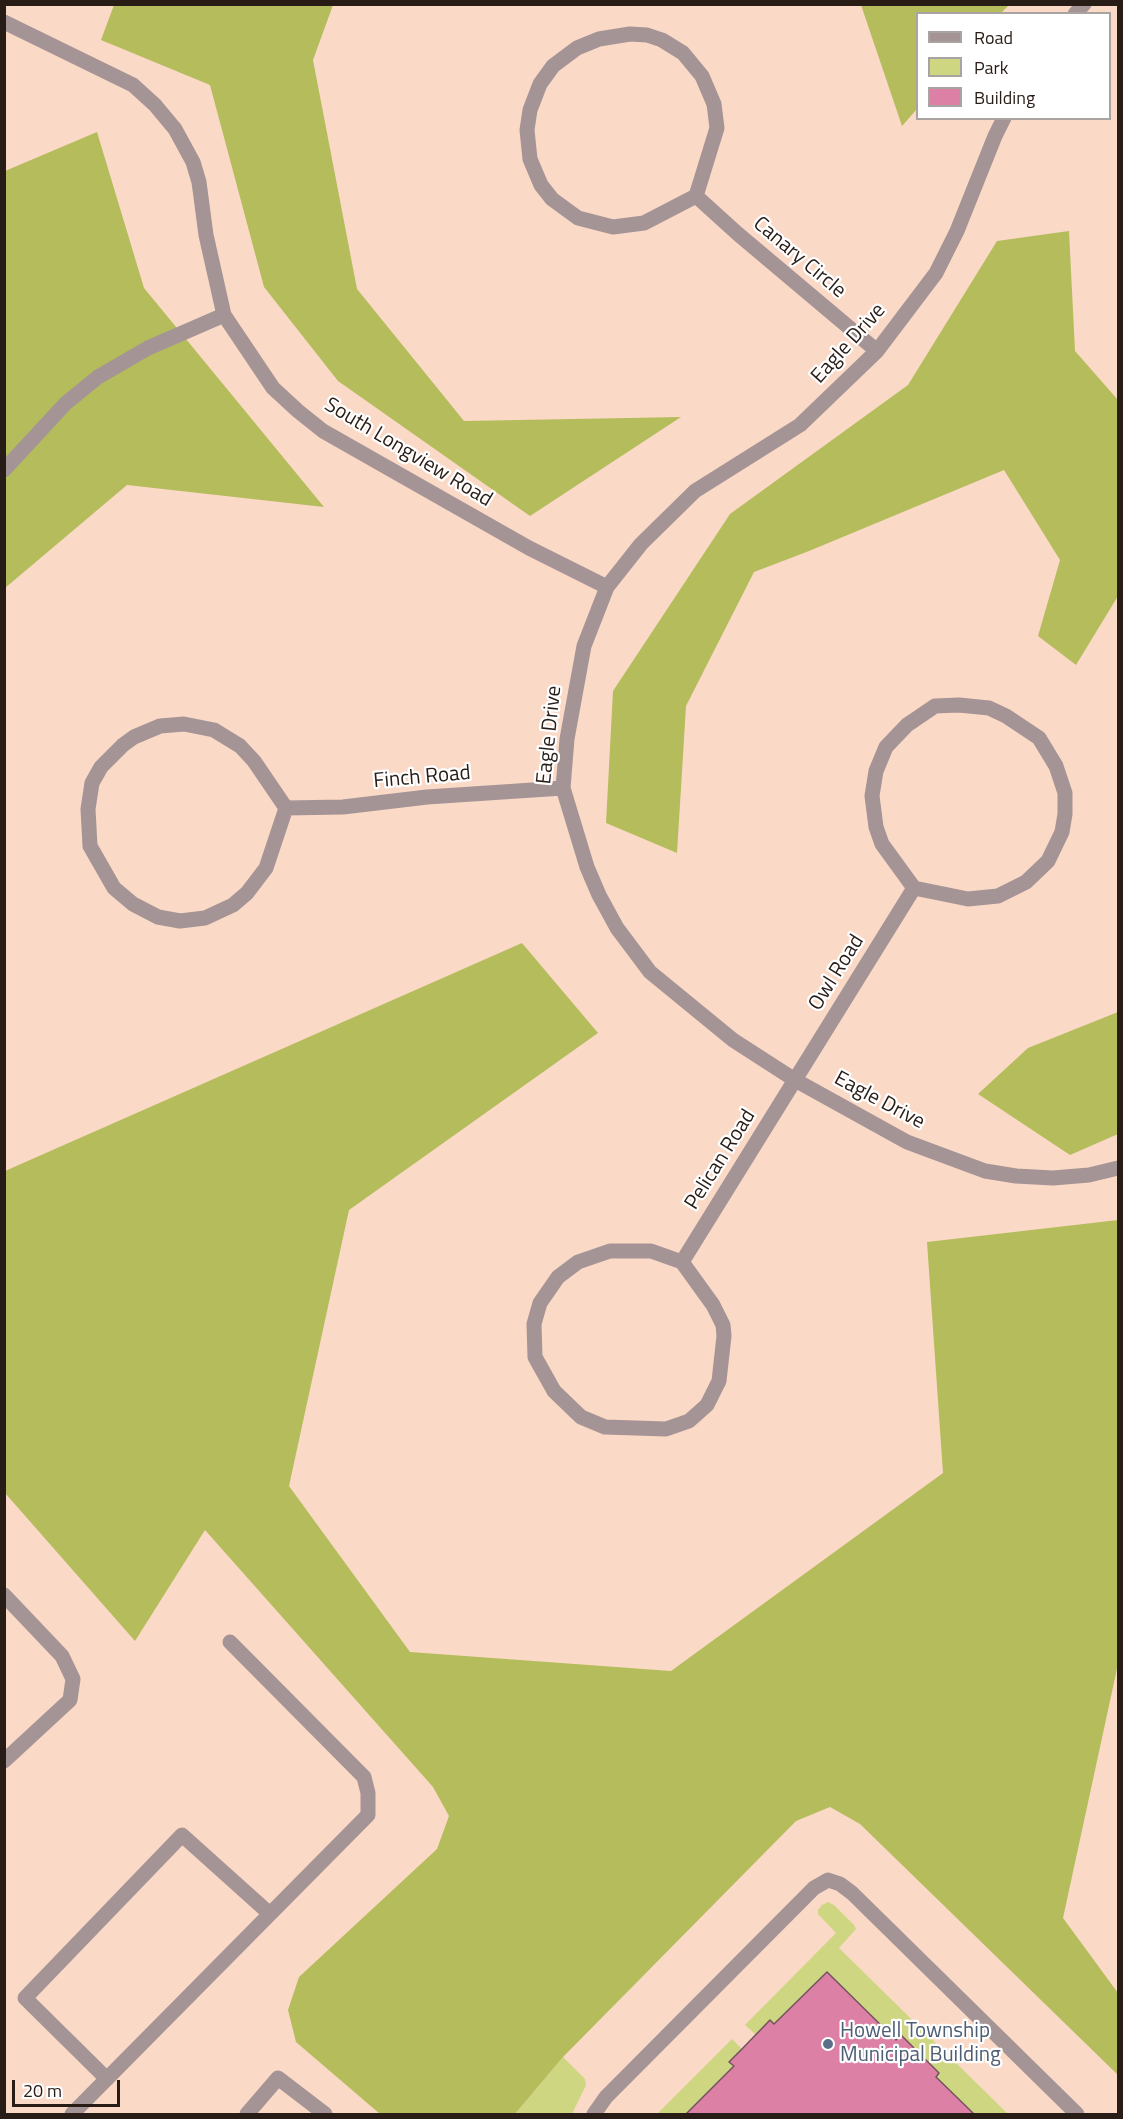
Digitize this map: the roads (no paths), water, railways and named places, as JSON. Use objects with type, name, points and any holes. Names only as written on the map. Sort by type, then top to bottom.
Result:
[{"type":"street","name":"South Longview Road","points":[[4,22],[132,86],[155,105],[176,129],[193,162],[199,182],[206,235],[224,315],[273,388],[323,431],[529,548],[607,587]]},
{"type":"street","points":[[630,34],[646,35],[662,40],[683,53],[702,76],[714,104],[717,128],[696,196],[644,223],[613,227],[578,218],[552,200],[541,185],[530,159],[527,130],[530,110],[540,84],[553,66],[577,48],[599,39],[630,34]]},
{"type":"street","name":"Eagle Drive","points":[[1003,120],[957,231],[936,273],[877,351],[800,426],[695,491],[641,544],[607,587],[584,646],[569,729],[563,788],[587,867],[617,928],[650,972],[733,1040],[795,1080],[907,1142],[985,1171],[1053,1178],[1119,1168]]},
{"type":"street","name":"Canary Circle","points":[[696,196],[877,351]]},
{"type":"street","points":[[4,470],[66,403],[98,377],[148,348],[224,315]]},
{"type":"street","points":[[959,705],[989,708],[1006,716],[1039,738],[1056,766],[1065,793],[1062,832],[1048,861],[1026,882],[998,896],[968,899],[914,888],[882,844],[876,827],[872,796],[876,771],[886,747],[907,724],[935,706],[959,705]]},
{"type":"street","points":[[184,724],[214,730],[240,746],[254,760],[286,808],[266,868],[247,893],[233,905],[205,918],[180,921],[158,917],[133,904],[114,888],[90,846],[89,800],[92,783],[101,767],[134,737],[160,726],[184,724]]},
{"type":"street","name":"Finch Road","points":[[286,808],[343,807],[427,797],[563,788]]},
{"type":"street","name":"Owl Road","points":[[795,1080],[914,888]]},
{"type":"street","name":"Pelican Road","points":[[682,1262],[795,1080]]},
{"type":"street","points":[[610,1251],[651,1251],[682,1262],[713,1305],[723,1325],[719,1381],[707,1406],[689,1421],[666,1429],[604,1427],[581,1417],[554,1391],[535,1357],[534,1324],[540,1303],[558,1277],[578,1262],[610,1251]]},
{"type":"street","points":[[4,1595],[62,1656],[73,1679],[70,1700],[4,1761]]},
{"type":"street","points":[[72,2115],[368,1815],[368,1793],[364,1777],[230,1642]]},
{"type":"street","points":[[107,2079],[25,1998],[182,1835],[270,1914]]},
{"type":"street","points":[[594,2115],[606,2097],[814,1888],[828,1880],[840,1884],[852,1893],[1077,2115]]},
{"type":"street","points":[[247,2115],[278,2078],[325,2115]]},
{"type":"place","name":"Howell Township Municipal Building","points":[[828,2044]]}]
